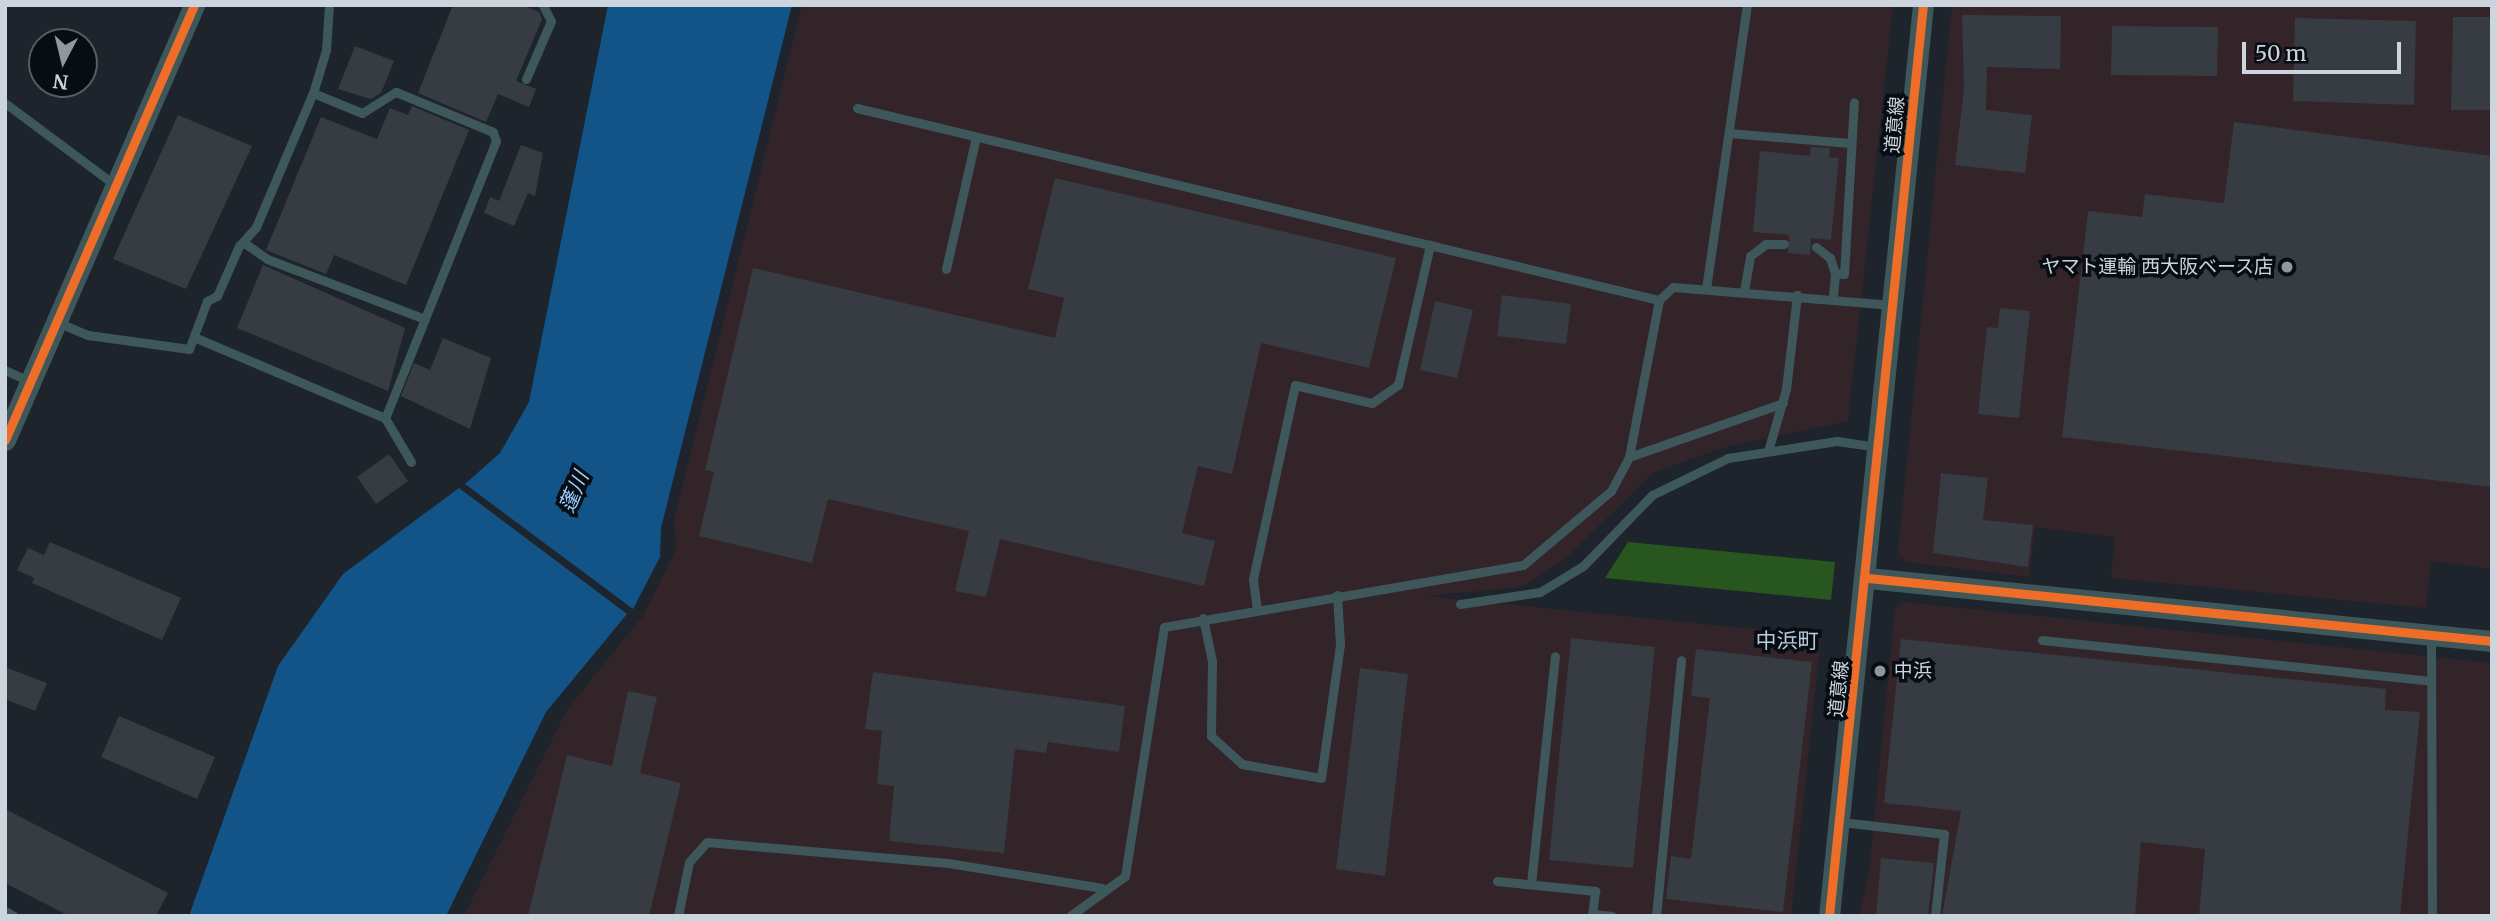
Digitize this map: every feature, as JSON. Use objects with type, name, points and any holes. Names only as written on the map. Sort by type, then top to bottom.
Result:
[{"type":"street","points":[[5,440],[194,5]]},
{"type":"street","name":"道意線","points":[[1829,916],[1842,822],[1897,306],[1923,5]]},
{"type":"street","points":[[1868,578],[2492,641]]},
{"type":"lane","points":[[57,322],[88,335],[189,349],[243,242],[256,227],[313,93],[326,50],[329,5]]},
{"type":"lane","points":[[526,79],[551,21],[543,5]]},
{"type":"lane","points":[[1706,289],[1747,5]]},
{"type":"lane","points":[[313,93],[362,113],[396,92],[493,132],[496,141],[385,418]]},
{"type":"lane","points":[[1835,273],[1844,274],[1854,102]]},
{"type":"lane","points":[[5,103],[116,186]]},
{"type":"lane","points":[[857,108],[1659,300]]},
{"type":"lane","points":[[1729,133],[1850,143]]},
{"type":"lane","points":[[946,269],[976,137]]},
{"type":"lane","points":[[243,242],[267,259],[425,319]]},
{"type":"lane","points":[[1744,291],[1749,256],[1766,244],[1784,244]]},
{"type":"lane","points":[[1257,609],[1253,579],[1295,385],[1371,403],[1398,385],[1430,245]]},
{"type":"lane","points":[[1816,247],[1830,258],[1835,273],[1833,297]]},
{"type":"lane","points":[[1070,916],[1102,888],[1125,876],[1160,636],[1170,624],[1523,565],[1611,492],[1629,457],[1659,300],[1673,287],[1833,297],[1897,306]]},
{"type":"lane","points":[[1768,452],[1783,403],[1797,295]]},
{"type":"lane","points":[[194,337],[385,418],[411,462]]},
{"type":"lane","points":[[5,370],[31,381]]},
{"type":"lane","points":[[1629,457],[1783,403]]},
{"type":"lane","points":[[1460,604],[1540,592],[1583,566],[1652,495],[1728,458],[1837,441],[1882,448]]},
{"type":"lane","points":[[1203,618],[1212,661],[1211,736],[1242,764],[1321,778],[1340,645],[1337,595]]},
{"type":"lane","points":[[2431,635],[2432,916]]},
{"type":"lane","points":[[2042,640],[2431,681]]},
{"type":"lane","points":[[1531,884],[1555,656]]},
{"type":"lane","points":[[1656,916],[1681,660]]},
{"type":"lane","points":[[1842,822],[1944,834],[1936,916]]},
{"type":"lane","points":[[678,916],[689,862],[707,842],[948,863],[1102,888]]},
{"type":"lane","points":[[1497,881],[1595,891],[1593,915],[1612,916]]},
{"type":"lane","points":[[5,911],[14,916]]},
{"type":"shaded area","points":[[802,5],[1893,5],[1848,421],[1729,446],[1654,472],[1565,559],[1523,587],[1426,596],[1821,636],[1791,916],[464,916],[568,708],[643,616],[676,549],[674,520]]},
{"type":"shaded area","points":[[1952,5],[2492,5],[2492,569],[2431,561],[2426,608],[2111,578],[2115,537],[2035,527],[2029,577],[1906,562],[1898,553]]},
{"type":"shaded area","points":[[1905,602],[2492,663],[2492,916],[1859,916],[1869,872],[1895,608]]},
{"type":"green space","points":[[1628,542],[1835,562],[1831,600],[1605,578]]},
{"type":"water","name":"蓬川","points":[[608,5],[792,5],[661,528],[660,557],[633,609],[465,484],[500,453],[529,402]]},
{"type":"water","points":[[459,488],[627,614],[546,712],[446,916],[189,916],[278,666],[343,574]]},
{"type":"building","points":[[453,5],[522,5],[539,12],[542,19],[516,81],[536,89],[529,107],[498,94],[486,122],[418,93]]},
{"type":"building","points":[[1962,15],[2061,16],[2060,69],[1987,67],[1986,110],[2032,115],[2025,173],[1955,165],[1964,89]]},
{"type":"building","points":[[2453,17],[2492,17],[2492,110],[2451,110]]},
{"type":"building","points":[[2295,18],[2416,21],[2414,105],[2293,101]]},
{"type":"building","points":[[2112,26],[2218,27],[2217,76],[2111,75]]},
{"type":"building","points":[[355,46],[394,61],[381,93],[371,99],[338,89]]},
{"type":"building","points":[[412,106],[469,130],[406,285],[334,255],[326,274],[266,250],[321,117],[377,139],[390,108],[408,115]]},
{"type":"building","points":[[178,115],[252,146],[186,289],[113,259]]},
{"type":"building","name":"ヤマト運輸 西大阪ベース店","points":[[2234,122],[2492,156],[2492,487],[2062,437],[2088,211],[2142,217],[2145,194],[2224,203]]},
{"type":"building","points":[[521,145],[543,153],[535,196],[528,193],[514,226],[484,213],[490,197],[499,201]]},
{"type":"building","points":[[1811,147],[1830,148],[1829,158],[1839,158],[1831,240],[1811,238],[1810,255],[1788,253],[1789,235],[1753,232],[1760,151],[1810,156]]},
{"type":"building","points":[[1055,178],[1396,258],[1369,368],[1261,343],[1232,474],[1198,466],[1182,533],[1215,541],[1204,586],[1000,539],[986,597],[955,591],[969,531],[828,499],[812,563],[699,536],[714,472],[705,470],[753,268],[1055,338],[1064,298],[1028,289]]},
{"type":"building","points":[[263,265],[405,328],[388,391],[237,328]]},
{"type":"building","points":[[1502,295],[1571,304],[1566,344],[1497,336]]},
{"type":"building","points":[[1435,301],[1473,310],[1457,378],[1420,370]]},
{"type":"building","points":[[2000,308],[2030,311],[2019,418],[1978,414],[1987,327],[1998,328]]},
{"type":"building","points":[[443,338],[491,358],[470,429],[401,396],[414,363],[430,370]]},
{"type":"building","points":[[389,454],[408,481],[376,504],[357,477]]},
{"type":"building","points":[[1941,473],[1988,478],[1983,520],[2033,525],[2028,567],[1933,553]]},
{"type":"building","points":[[50,542],[181,598],[162,640],[32,583],[34,578],[17,570],[28,548],[44,555]]},
{"type":"building","points":[[1571,638],[1655,647],[1633,868],[1549,860]]},
{"type":"building","points":[[1901,639],[2386,689],[2385,710],[2420,712],[2400,916],[2199,916],[2205,849],[2141,842],[2135,916],[1942,916],[1961,811],[1884,803]]},
{"type":"building","points":[[1696,649],[1812,662],[1783,912],[1666,899],[1671,856],[1691,859],[1710,698],[1691,696]]},
{"type":"building","points":[[5,667],[47,683],[35,711],[5,699]]},
{"type":"building","points":[[1360,668],[1408,674],[1385,876],[1336,869]]},
{"type":"building","points":[[873,672],[1125,706],[1119,752],[1048,742],[1046,753],[1015,749],[1004,853],[889,841],[894,786],[877,784],[882,731],[865,729]]},
{"type":"building","points":[[628,691],[657,697],[640,773],[681,783],[649,916],[528,916],[567,755],[612,766]]},
{"type":"building","points":[[119,716],[215,757],[197,799],[101,757]]},
{"type":"building","points":[[5,809],[168,893],[156,916],[69,916],[5,883]]},
{"type":"building","points":[[1881,858],[1934,863],[1928,916],[1876,916]]},
{"type":"cycle path","points":[[5,440],[194,5]]},
{"type":"cycle path","points":[[1829,916],[1923,5]]},
{"type":"cycle path","points":[[1868,578],[2492,641]]},
{"type":"place","name":"ヤマト運輸 西大阪ベース店","points":[[2287,267]]},
{"type":"place","name":"中浜","points":[[1880,671]]},
{"type":"district","name":"中浜町","points":[[1787,641]]}]
